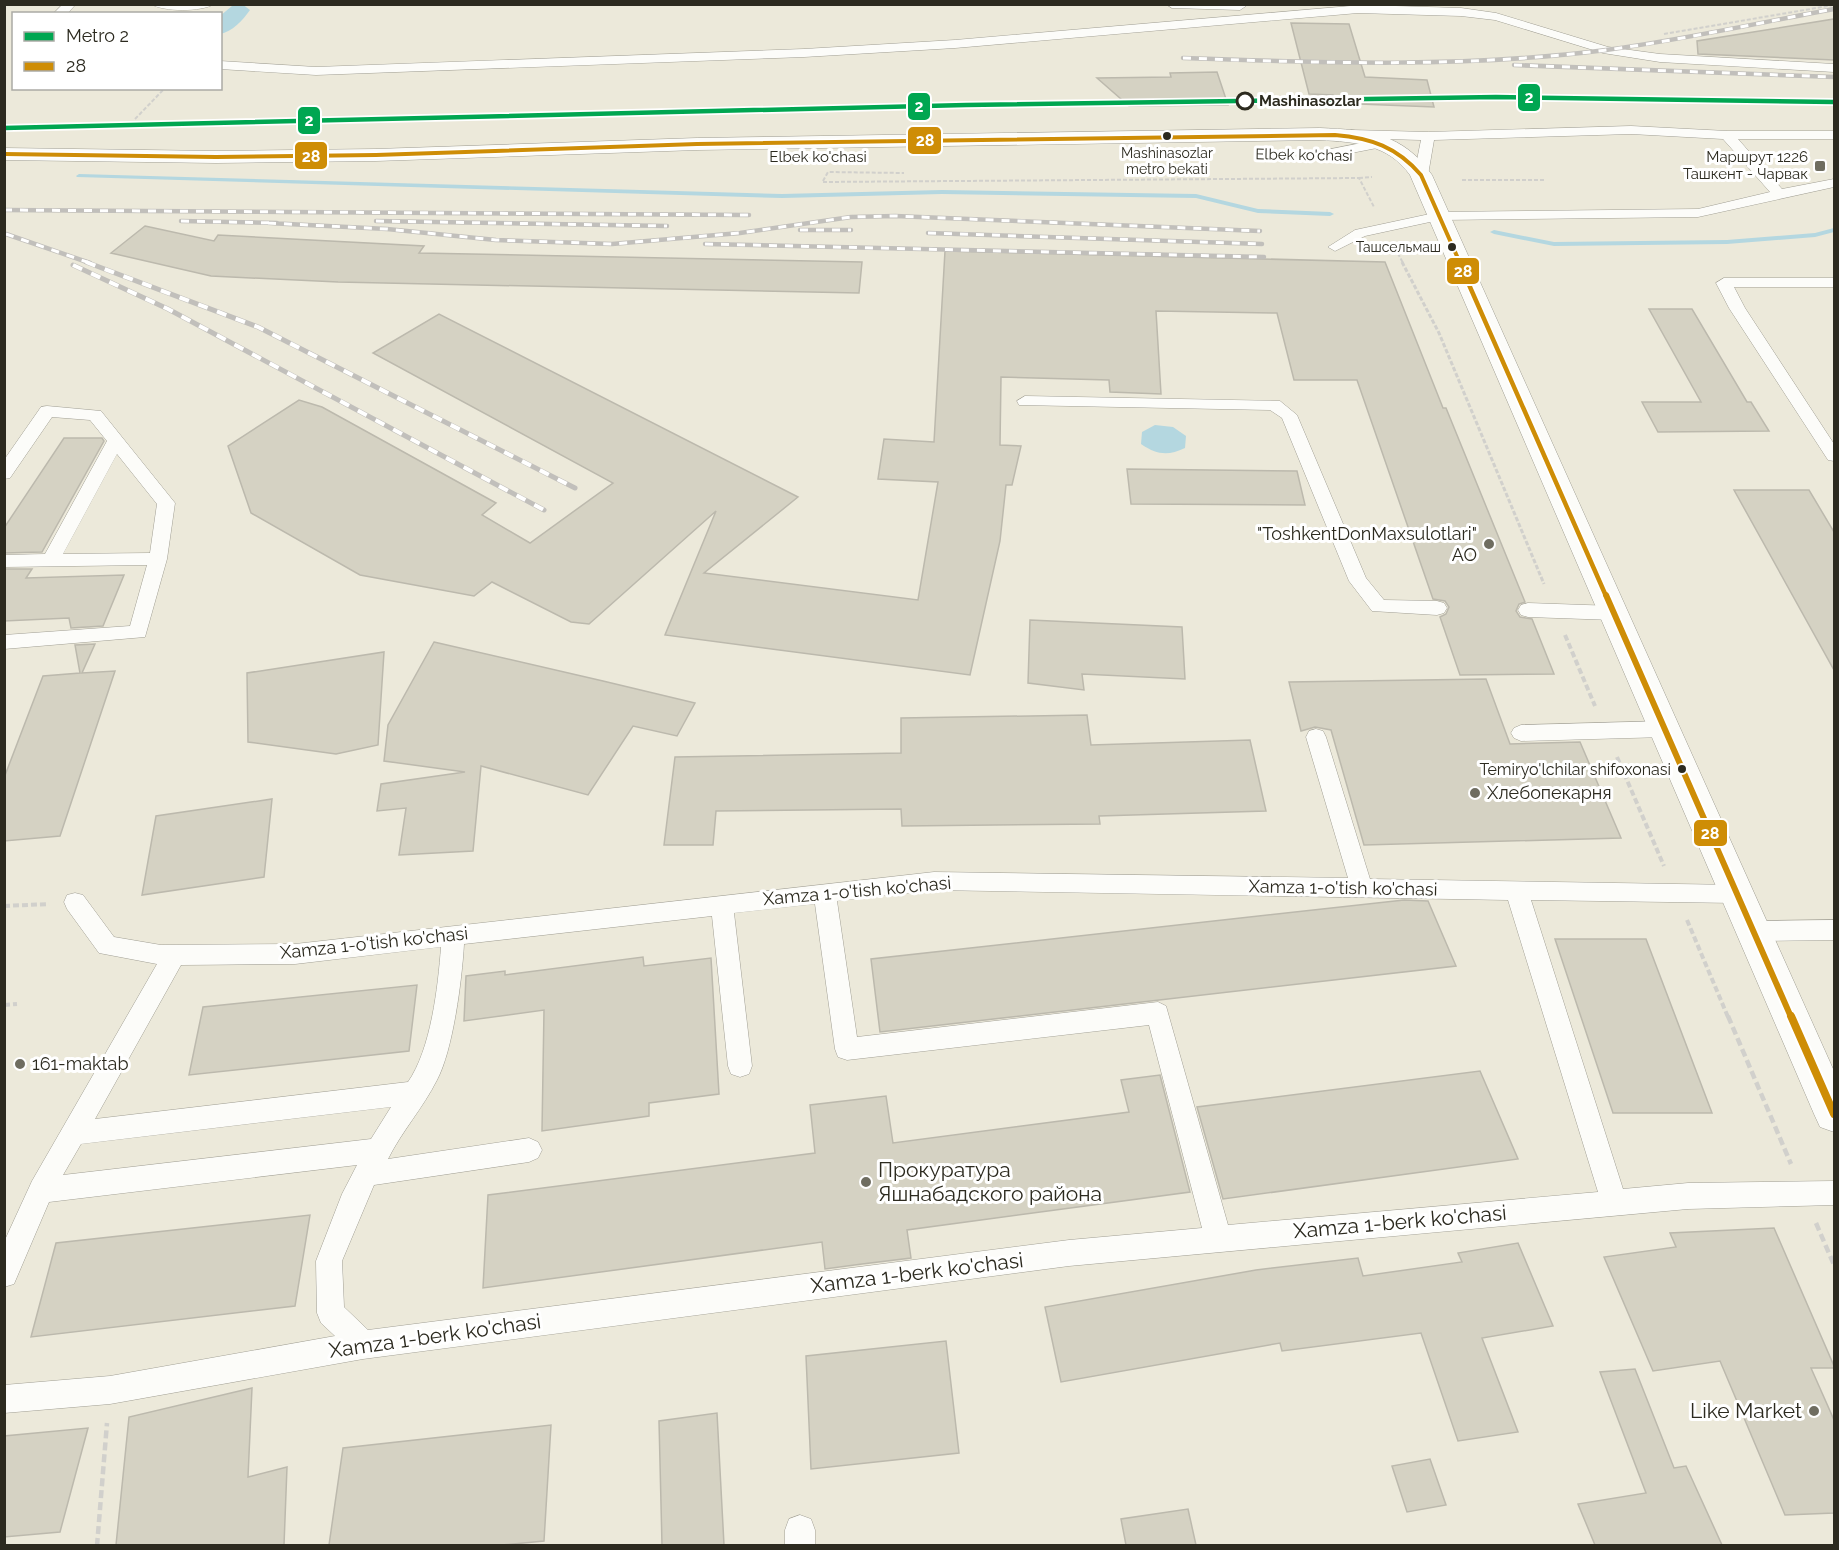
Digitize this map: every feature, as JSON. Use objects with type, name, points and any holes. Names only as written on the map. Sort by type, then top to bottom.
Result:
[{"type":"main road","name":"Elbek ko'chasi","points":[[4,167],[228,169],[1323,144],[1348,135],[1383,142],[1404,153],[1421,175]]},
{"type":"main road","name":"Elbek ko'chasi","points":[[4,154],[205,157],[376,155],[697,144],[1323,144],[1402,166],[1421,175]]},
{"type":"main road","points":[[1421,175],[1834,1114]]},
{"type":"lane","points":[[158,4],[186,7],[208,4]]},
{"type":"lane","points":[[1172,4],[1461,12],[1496,17],[1607,50],[1660,58],[1834,68]]},
{"type":"lane","points":[[222,65],[316,70],[804,53],[955,44],[1362,9]]},
{"type":"lane","points":[[1323,144],[1428,136],[1631,130],[1727,135],[1834,135]]},
{"type":"lane","points":[[1727,135],[1779,194]]},
{"type":"lane","points":[[1383,142],[1428,136]]},
{"type":"lane","points":[[1421,175],[1428,136]]},
{"type":"lane","points":[[1335,247],[1360,233],[1439,216],[1698,213],[1834,183]]},
{"type":"lane","points":[[1833,282],[1724,283],[1737,308],[1834,456]]},
{"type":"lane","points":[[1025,401],[1274,405],[1289,415],[1358,581],[1379,606],[1437,608]]},
{"type":"lane","points":[[4,474],[47,411],[95,415],[166,503],[158,559],[138,633],[4,642]]},
{"type":"lane","points":[[50,561],[116,441]]},
{"type":"lane","points":[[4,561],[158,559]]},
{"type":"lane","points":[[1528,610],[1614,612]]},
{"type":"lane","points":[[1521,733],[1665,729]]},
{"type":"lane","points":[[1316,737],[1362,888]]},
{"type":"lane","name":"Xamza 1-o'tish ko'chasi","points":[[75,902],[107,946],[160,955],[174,955],[295,954],[934,881],[1737,894]]},
{"type":"lane","points":[[1517,891],[1614,1202]]},
{"type":"lane","points":[[825,893],[847,1049],[1158,1012],[1218,1239]]},
{"type":"lane","points":[[722,904],[740,1066]]},
{"type":"lane","points":[[1754,931],[1834,930]]},
{"type":"lane","points":[[363,1345],[331,1313],[329,1261],[355,1194],[379,1150],[428,1074],[441,1026],[453,936]]},
{"type":"lane","points":[[5,1272],[41,1190],[174,955]]},
{"type":"lane","points":[[73,1133],[415,1093]]},
{"type":"lane","points":[[41,1190],[379,1150]]},
{"type":"lane","points":[[366,1174],[529,1150]]},
{"type":"lane","name":"Xamza 1-berk ko'chasi","points":[[4,1399],[110,1390],[363,1345],[1069,1253],[1688,1196],[1834,1193]]},
{"type":"path","points":[[1664,34],[1834,5]]},
{"type":"path","points":[[135,119],[163,90]]},
{"type":"path","points":[[904,173],[828,172],[823,182],[1372,177]]},
{"type":"path","points":[[1359,178],[1439,333],[1834,1266]]},
{"type":"path","points":[[1462,180],[1546,180]]},
{"type":"path","points":[[4,906],[75,902]]},
{"type":"path","points":[[4,1005],[17,1004]]},
{"type":"path","points":[[97,1545],[110,1390]]},
{"type":"water","points":[[1155,425],[1173,427],[1186,436],[1185,448],[1163,453],[1141,444],[1142,432]]},
{"type":"building","points":[[1834,19],[1834,60],[1698,54],[1697,41]]},
{"type":"building","points":[[1291,23],[1349,24],[1365,77],[1427,80],[1434,107],[1334,103],[1333,95],[1309,94]]},
{"type":"building","points":[[1217,72],[1228,105],[1129,106],[1097,78],[1171,77],[1170,73]]},
{"type":"building","points":[[145,226],[214,241],[218,235],[424,246],[419,253],[862,262],[859,293],[338,282],[211,276],[111,253]]},
{"type":"building","points":[[945,251],[1385,262],[1443,408],[1446,408],[1525,602],[1519,604],[1516,611],[1520,617],[1532,619],[1554,674],[1460,675],[1440,617],[1446,614],[1449,607],[1445,601],[1433,599],[1357,380],[1294,380],[1277,313],[1156,311],[1161,394],[1110,392],[1109,380],[1001,377],[1000,445],[1021,446],[1012,485],[1006,485],[1000,541],[970,675],[665,635],[716,511],[589,624],[571,622],[492,582],[474,596],[360,575],[251,513],[228,446],[299,400],[322,407],[496,503],[482,515],[530,543],[613,483],[373,353],[439,314],[798,497],[704,573],[918,600],[938,482],[878,479],[884,439],[934,442]]},
{"type":"building","points":[[1649,309],[1692,309],[1747,402],[1751,402],[1769,431],[1658,432],[1642,402],[1701,402]]},
{"type":"building","points":[[64,438],[102,438],[104,441],[42,552],[4,553],[4,528]]},
{"type":"building","points":[[1127,469],[1297,471],[1305,505],[1131,504]]},
{"type":"building","points":[[1734,490],[1809,490],[1834,532],[1834,670]]},
{"type":"building","points":[[4,569],[32,569],[26,578],[124,575],[103,626],[71,628],[69,618],[4,621]]},
{"type":"building","points":[[1030,620],[1182,627],[1185,679],[1082,674],[1084,690],[1028,683]]},
{"type":"building","points":[[434,642],[695,703],[677,736],[633,726],[588,795],[481,766],[473,851],[399,855],[406,808],[377,811],[381,784],[465,772],[384,761],[388,725]]},
{"type":"building","points":[[95,644],[82,673],[115,671],[60,836],[4,841],[4,778],[43,676],[80,673],[75,645]]},
{"type":"building","points":[[384,652],[378,745],[336,754],[248,742],[247,673]]},
{"type":"building","name":"Хлебопекарня","points":[[1486,679],[1510,744],[1580,742],[1621,838],[1364,845],[1331,730],[1315,727],[1301,731],[1289,682]]},
{"type":"building","points":[[1087,715],[1091,745],[1250,740],[1266,811],[1099,816],[1100,824],[902,826],[901,809],[716,811],[713,845],[664,845],[675,757],[901,753],[901,718]]},
{"type":"building","points":[[272,799],[264,877],[142,895],[156,816]]},
{"type":"building","points":[[1404,900],[1428,901],[1456,966],[880,1032],[871,959]]},
{"type":"building","points":[[1555,939],[1646,939],[1712,1113],[1613,1113]]},
{"type":"building","points":[[643,957],[644,966],[711,958],[719,1094],[649,1103],[649,1116],[542,1131],[544,1010],[464,1021],[466,976],[505,971],[505,975]]},
{"type":"building","points":[[417,985],[409,1051],[189,1075],[203,1007]]},
{"type":"building","points":[[1480,1071],[1518,1159],[1223,1199],[1197,1107]]},
{"type":"building","points":[[1160,1075],[1190,1192],[907,1230],[911,1258],[825,1269],[822,1242],[483,1288],[488,1195],[815,1153],[810,1105],[886,1096],[893,1143],[1129,1112],[1121,1080]]},
{"type":"building","points":[[310,1215],[295,1306],[31,1337],[56,1243]]},
{"type":"building","points":[[1774,1228],[1834,1366],[1834,1368],[1811,1368],[1834,1420],[1834,1513],[1785,1515],[1720,1361],[1653,1371],[1604,1257],[1676,1247],[1670,1233]]},
{"type":"building","points":[[1518,1243],[1553,1326],[1482,1338],[1518,1432],[1458,1441],[1421,1333],[1282,1351],[1280,1343],[1061,1382],[1045,1307],[1256,1270],[1358,1258],[1363,1276],[1462,1262],[1458,1253]]},
{"type":"building","points":[[946,1341],[959,1453],[811,1469],[806,1356]]},
{"type":"building","points":[[1635,1369],[1674,1468],[1686,1466],[1722,1545],[1595,1545],[1578,1504],[1646,1493],[1600,1372]]},
{"type":"building","points":[[252,1388],[248,1477],[287,1467],[284,1545],[116,1545],[129,1417]]},
{"type":"building","points":[[717,1413],[724,1545],[662,1545],[659,1421]]},
{"type":"building","points":[[551,1425],[544,1541],[502,1545],[329,1545],[343,1448]]},
{"type":"building","points":[[88,1428],[60,1532],[4,1537],[4,1436]]},
{"type":"building","points":[[1430,1459],[1446,1505],[1407,1512],[1392,1466]]},
{"type":"building","points":[[1188,1509],[1196,1545],[1126,1545],[1121,1519]]},
{"type":"waterway","points":[[222,26],[239,10]]},
{"type":"waterway","points":[[79,176],[782,196],[942,192],[1196,196],[1258,211],[1330,214]]},
{"type":"waterway","points":[[1494,232],[1554,244],[1727,242],[1815,235],[1834,230]]},
{"type":"railway","points":[[1183,58],[1394,63],[1501,60],[1606,50],[1834,9]]},
{"type":"railway","points":[[1514,65],[1834,77]]},
{"type":"railway","points":[[4,210],[749,215]]},
{"type":"railway","points":[[268,223],[387,229],[496,240],[612,244],[740,233],[851,217],[895,216],[1260,231]]},
{"type":"railway","points":[[181,221],[277,223]]},
{"type":"railway","points":[[376,221],[667,226]]},
{"type":"railway","points":[[800,230],[851,230]]},
{"type":"railway","points":[[928,233],[1262,244]]},
{"type":"railway","points":[[6,234],[90,263]]},
{"type":"railway","points":[[705,244],[1264,257]]},
{"type":"railway","points":[[86,262],[258,327],[575,488]]},
{"type":"railway","points":[[73,265],[168,309],[544,510]]},
{"type":"metro line","name":"2","points":[[4,128],[966,105],[1496,97],[1834,102]]},
{"type":"transit line","name":"28","points":[[4,154],[216,157],[376,155],[697,144],[1320,134],[1363,138],[1388,146],[1400,153],[1421,175],[1834,1114]]},
{"type":"place","name":"Mashinasozlar","points":[[1245,101]]},
{"type":"place","name":"Mashinasozlar metro bekati","points":[[1167,136]]},
{"type":"place","name":"Маршрут 1226 Ташкент - Чарвак","points":[[1820,166]]},
{"type":"place","name":"Ташсельмаш","points":[[1452,247]]},
{"type":"place","name":"\"ToshkentDonMaxsulotlari\" AO","points":[[1489,544]]},
{"type":"place","name":"Temiryo'lchilar shifoxonasi","points":[[1682,769]]},
{"type":"place","name":"Хлебопекарня","points":[[1475,793]]},
{"type":"place","name":"161-maktab","points":[[20,1064]]},
{"type":"place","name":"Прокуратура Яшнабадского района","points":[[866,1182]]},
{"type":"place","name":"Like Market","points":[[1814,1411]]}]
